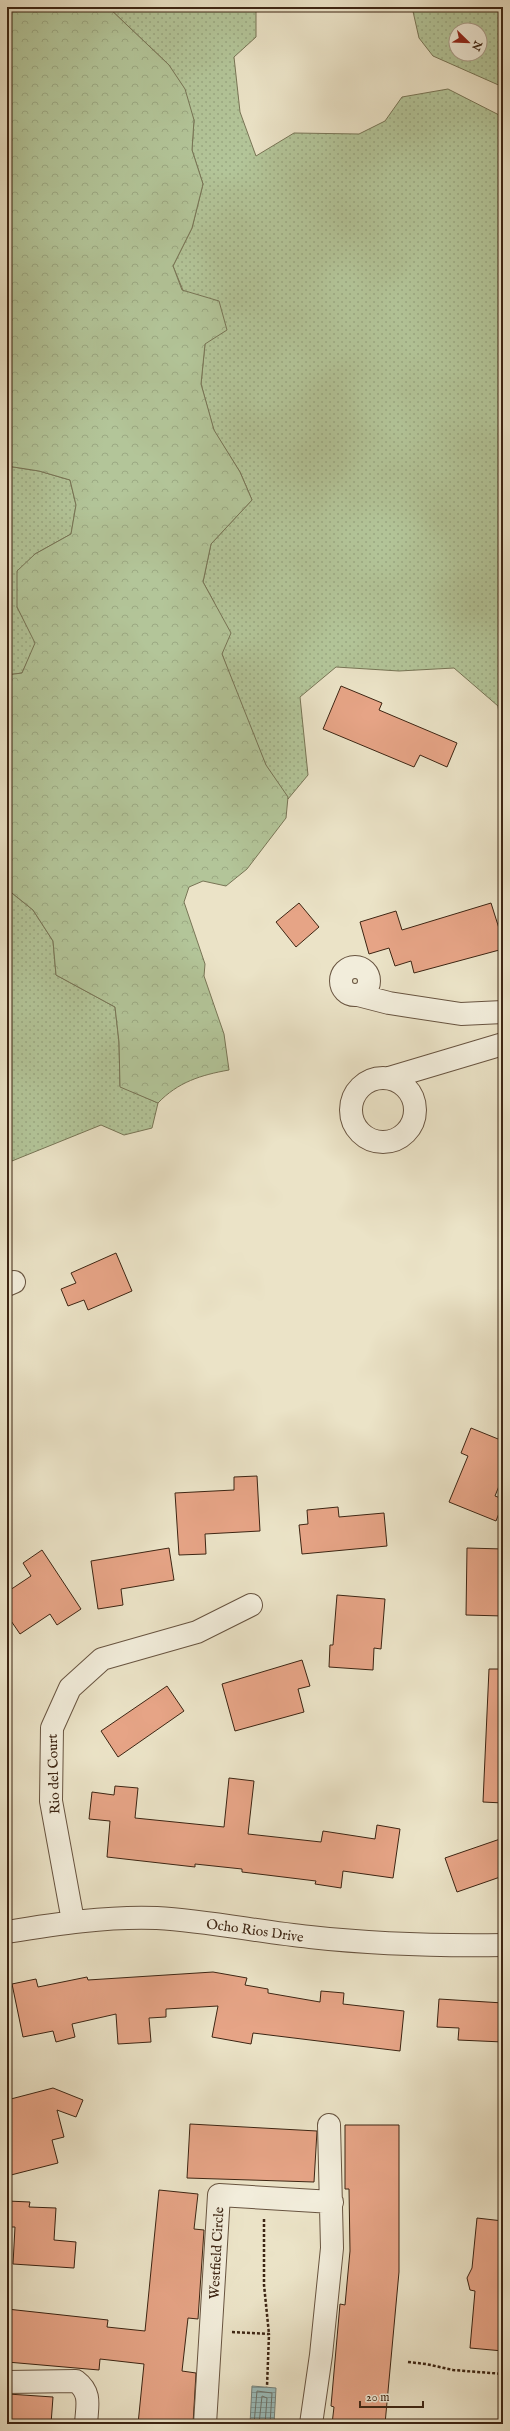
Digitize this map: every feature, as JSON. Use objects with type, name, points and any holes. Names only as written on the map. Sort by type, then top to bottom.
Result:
[{"type":"street","points":[[358,995],[389,1003],[461,1014],[503,1012]]},
{"type":"street","points":[[389,1078],[503,1044]]},
{"type":"street","name":"Rio del Court","points":[[73,1921],[51,1801],[52,1728],[70,1688],[102,1659],[197,1632],[251,1605]]},
{"type":"street","name":"Ocho Rios Drive","points":[[7,1932],[73,1921],[156,1918],[216,1924],[309,1937],[405,1946],[503,1946]]},
{"type":"street","points":[[311,2424],[321,2355],[331,2256],[332,2202],[329,2125]]},
{"type":"street","name":"Westfield Circle","points":[[206,2424],[219,2195],[332,2202]]},
{"type":"street","points":[[7,2382],[76,2381],[85,2388],[88,2396],[86,2424]]},
{"type":"path","points":[[264,2198],[263,2263],[269,2334],[267,2387]]},
{"type":"path","points":[[211,2330],[269,2334]]},
{"type":"path","points":[[408,2362],[453,2370],[503,2374]]},
{"type":"green space","points":[[7,7],[108,7],[169,65],[185,89],[194,120],[192,150],[203,184],[192,228],[173,266],[182,290],[219,301],[227,330],[205,344],[201,384],[214,430],[240,472],[252,500],[211,544],[203,582],[231,633],[222,654],[266,765],[288,797],[286,818],[247,869],[226,886],[203,881],[189,887],[184,902],[205,964],[204,976],[224,1034],[229,1070],[190,1080],[174,1090],[158,1103],[120,1087],[119,1042],[115,1007],[56,975],[53,941],[33,910],[7,889],[7,675],[22,673],[35,643],[17,607],[17,571],[35,554],[71,534],[76,505],[70,480],[39,471],[7,466]]},
{"type":"green space","points":[[108,7],[256,7],[256,37],[234,57],[240,112],[256,156],[294,133],[359,134],[385,121],[402,97],[448,89],[503,117],[503,743],[498,706],[454,668],[399,671],[336,667],[300,697],[308,775],[288,799],[266,766],[222,654],[214,602],[203,582],[211,544],[252,500],[240,472],[214,431],[201,384],[205,344],[173,266],[192,228],[203,184],[192,150],[194,120],[169,65]]},
{"type":"green space","points":[[412,7],[503,7],[503,87],[433,56],[419,38]]},
{"type":"green space","points":[[7,466],[39,471],[70,480],[76,505],[71,534],[35,554],[17,607],[36,643],[22,673],[7,675]]},
{"type":"green space","points":[[7,889],[33,910],[53,941],[56,975],[115,1007],[119,1042],[120,1086],[158,1103],[152,1128],[124,1135],[101,1125],[7,1163]]},
{"type":"water","points":[[252,2386],[276,2388],[274,2424],[250,2424]]},
{"type":"building","points":[[341,686],[382,703],[379,710],[457,743],[447,767],[420,755],[414,767],[323,729]]},
{"type":"building","points":[[299,903],[319,927],[296,947],[276,922]]},
{"type":"building","points":[[491,903],[503,941],[503,949],[414,973],[411,961],[395,966],[389,948],[369,954],[360,922],[396,911],[402,930]]},
{"type":"building","points":[[116,1253],[132,1291],[88,1310],[84,1300],[68,1306],[61,1289],[76,1283],[71,1273]]},
{"type":"building","points":[[471,1428],[503,1441],[503,1476],[495,1496],[503,1499],[503,1503],[496,1521],[449,1502],[468,1456],[461,1453]]},
{"type":"building","points":[[257,1476],[260,1531],[205,1534],[206,1554],[179,1555],[175,1493],[234,1490],[234,1477]]},
{"type":"building","points":[[338,1507],[339,1517],[384,1513],[387,1546],[302,1554],[299,1525],[308,1524],[307,1510]]},
{"type":"building","points":[[169,1548],[174,1580],[121,1589],[123,1605],[98,1609],[91,1561]]},
{"type":"building","points":[[467,1548],[503,1549],[503,1616],[466,1615]]},
{"type":"building","points":[[42,1550],[81,1609],[57,1625],[50,1614],[20,1634],[7,1615],[7,1592],[31,1576],[23,1563]]},
{"type":"building","points":[[337,1595],[385,1599],[381,1649],[374,1648],[373,1670],[329,1667],[330,1645],[333,1645]]},
{"type":"building","points":[[302,1660],[310,1686],[298,1689],[304,1712],[235,1731],[222,1684]]},
{"type":"building","points":[[489,1669],[503,1669],[503,1803],[483,1802]]},
{"type":"building","points":[[167,1686],[184,1711],[118,1757],[101,1731]]},
{"type":"building","points":[[229,1778],[254,1781],[248,1834],[321,1842],[323,1831],[375,1839],[377,1825],[400,1829],[393,1878],[343,1871],[341,1888],[315,1884],[316,1881],[242,1872],[242,1869],[195,1864],[195,1867],[107,1857],[110,1821],[89,1819],[92,1792],[114,1795],[115,1786],[138,1788],[135,1818],[224,1827]]},
{"type":"building","points":[[503,1838],[503,1876],[457,1892],[445,1858]]},
{"type":"building","points":[[213,1972],[247,1978],[245,1985],[268,1989],[268,1993],[320,2002],[321,1991],[344,1993],[343,2004],[404,2011],[400,2051],[253,2033],[251,2044],[212,2037],[218,2006],[166,2009],[166,2017],[149,2018],[151,2042],[118,2044],[116,2014],[72,2024],[75,2037],[56,2042],[53,2031],[23,2037],[12,1984],[36,1979],[38,1987],[87,1977],[88,1980]]},
{"type":"building","points":[[439,1999],[503,2003],[503,2042],[458,2040],[459,2028],[437,2027]]},
{"type":"building","points":[[53,2088],[83,2100],[76,2117],[57,2110],[64,2137],[52,2140],[58,2163],[7,2176],[7,2100]]},
{"type":"building","points":[[190,2124],[317,2131],[314,2182],[187,2178]]},
{"type":"building","points":[[345,2125],[399,2125],[399,2272],[385,2424],[332,2424],[334,2407],[331,2406],[340,2304],[345,2305],[350,2251],[349,2189],[345,2189]]},
{"type":"building","points":[[159,2190],[198,2194],[194,2229],[204,2230],[198,2319],[188,2318],[182,2371],[196,2373],[193,2424],[138,2424],[144,2364],[100,2359],[99,2370],[7,2362],[7,2309],[108,2320],[107,2327],[145,2331]]},
{"type":"building","points":[[7,2201],[30,2202],[29,2207],[56,2208],[54,2240],[76,2242],[74,2268],[13,2264],[15,2227],[7,2227]]},
{"type":"building","points":[[477,2218],[503,2221],[503,2351],[470,2348],[475,2291],[470,2290],[467,2278],[472,2268]]},
{"type":"building","points":[[8,2394],[53,2397],[51,2424],[7,2424]]}]
